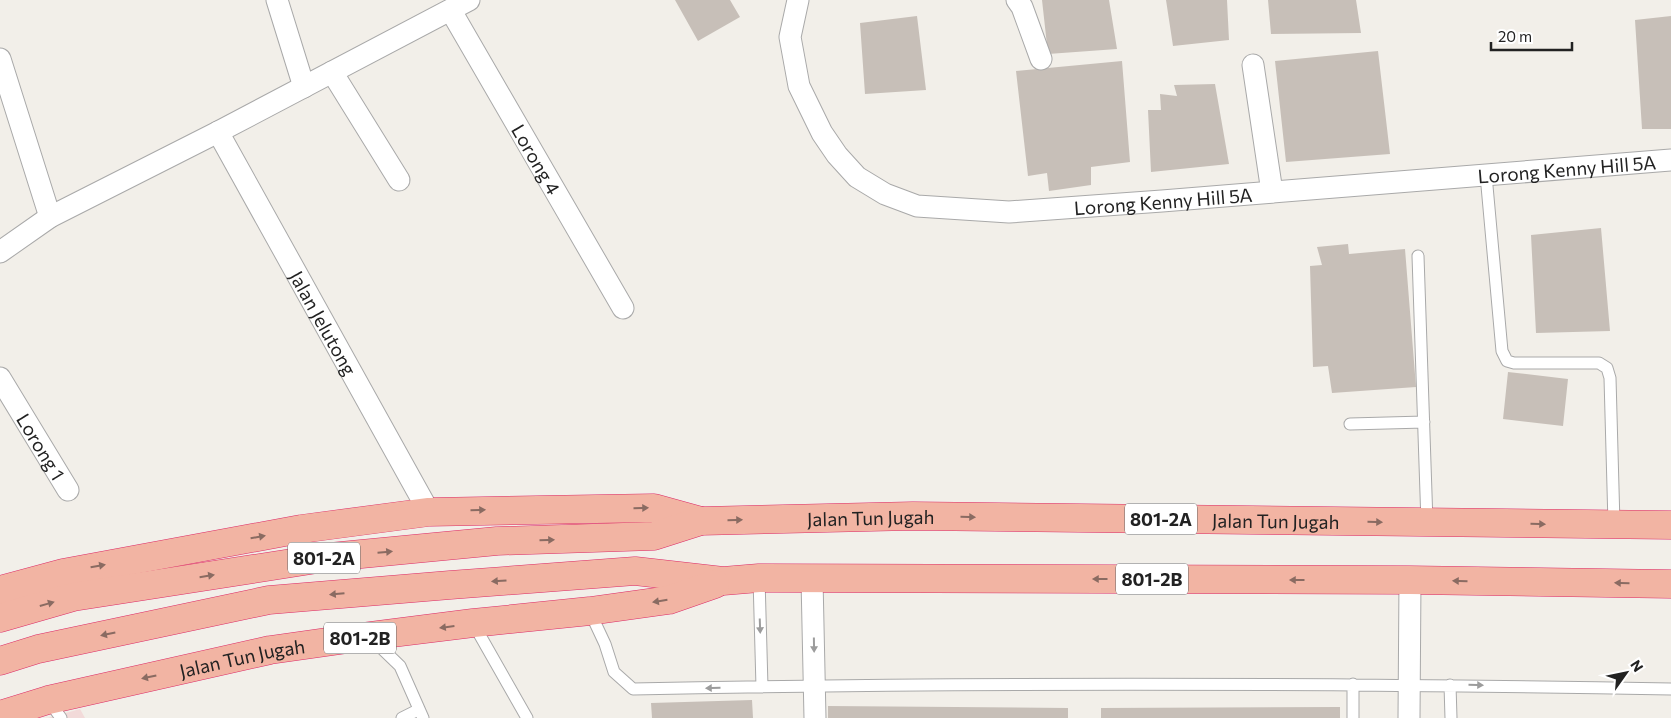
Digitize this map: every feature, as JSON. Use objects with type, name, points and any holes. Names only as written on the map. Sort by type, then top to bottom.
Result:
[{"type":"highway","name":"Jalan Tun Jugah","points":[[0,590],[92,567],[301,529],[430,512],[654,508],[700,521]]},
{"type":"highway","name":"Jalan Tun Jugah","points":[[0,618],[73,597],[330,557],[497,541],[654,536],[700,521],[912,516],[1671,525]]},
{"type":"highway","name":"Jalan Tun Jugah","points":[[0,661],[38,649],[269,600],[450,584],[635,572],[723,581],[759,578],[1410,580],[1671,584]]},
{"type":"highway","name":"Jalan Tun Jugah","points":[[0,715],[55,709],[270,650],[369,636],[590,611],[668,600],[723,581]]},
{"type":"street","points":[[277,0],[304,87]]},
{"type":"street","points":[[0,252],[50,218],[469,0]]},
{"type":"street","name":"Lorong Kenny Hill 5A","points":[[803,0],[790,37],[799,86],[822,133],[837,155],[857,177],[885,194],[917,206],[1009,212],[1671,160]]},
{"type":"street","points":[[1017,0],[1022,7],[1041,59]]},
{"type":"street","name":"Lorong 4","points":[[451,11],[623,308]]},
{"type":"street","points":[[0,59],[50,218]]},
{"type":"street","points":[[1253,65],[1272,192]]},
{"type":"street","points":[[332,72],[399,180]]},
{"type":"street","name":"Jalan Jelutong","points":[[218,132],[430,512]]},
{"type":"street","name":"Lorong 1","points":[[0,378],[68,490]]},
{"type":"street","points":[[812,579],[815,718]]},
{"type":"street","points":[[1409,718],[1410,580]]},
{"type":"lane","points":[[1486,175],[1502,351],[1507,361],[1514,363],[1599,363],[1607,368],[1610,378],[1614,524]]},
{"type":"lane","points":[[1418,256],[1427,522]]},
{"type":"lane","points":[[1350,424],[1424,422]]},
{"type":"lane","points":[[759,578],[762,687]]},
{"type":"lane","points":[[590,611],[614,672],[633,689],[815,685],[1353,684],[1671,689]]},
{"type":"lane","points":[[473,623],[527,718]]},
{"type":"lane","points":[[369,636],[400,666],[420,714],[402,718]]},
{"type":"lane","points":[[1353,684],[1353,718]]},
{"type":"lane","points":[[1450,685],[1451,718]]},
{"type":"shaded area","points":[[80,709],[85,718],[48,718]]},
{"type":"building","points":[[675,0],[730,0],[740,17],[698,41]]},
{"type":"building","points":[[1042,0],[1109,0],[1117,49],[1048,54]]},
{"type":"building","points":[[1166,0],[1227,0],[1229,40],[1173,46]]},
{"type":"building","points":[[1268,0],[1356,0],[1361,33],[1271,34]]},
{"type":"building","points":[[917,16],[926,90],[865,94],[860,23]]},
{"type":"building","points":[[1671,16],[1671,129],[1642,129],[1635,20]]},
{"type":"building","points":[[1378,51],[1390,154],[1286,162],[1275,61]]},
{"type":"building","points":[[1122,61],[1130,162],[1091,167],[1091,185],[1049,191],[1047,173],[1028,176],[1016,71]]},
{"type":"building","points":[[1215,84],[1229,164],[1151,172],[1148,110],[1161,110],[1160,94],[1177,96],[1174,85]]},
{"type":"building","points":[[1601,228],[1610,331],[1536,333],[1531,235]]},
{"type":"building","points":[[1348,244],[1349,254],[1405,249],[1416,387],[1332,393],[1328,366],[1313,367],[1310,266],[1322,265],[1317,247]]},
{"type":"building","points":[[1508,372],[1568,379],[1563,426],[1503,419]]},
{"type":"building","points":[[752,700],[753,718],[652,718],[651,703]]},
{"type":"building","points":[[828,706],[1068,708],[1068,718],[828,718]]},
{"type":"building","points":[[1340,707],[1340,718],[1101,718],[1101,708]]}]
